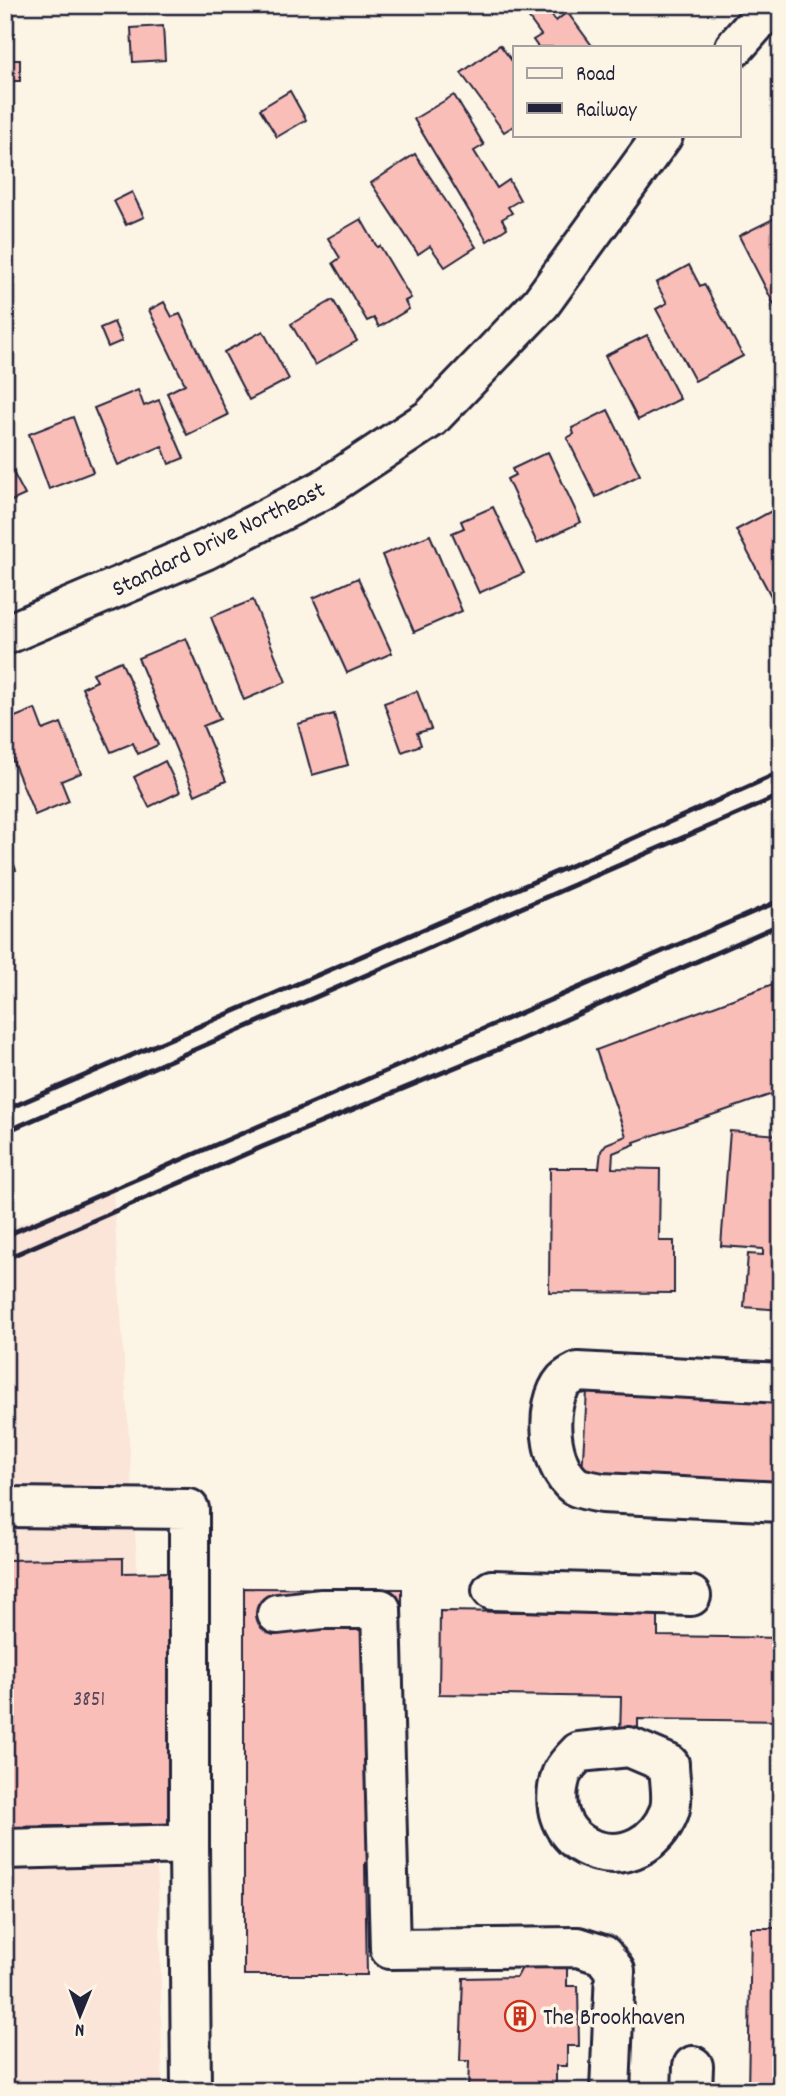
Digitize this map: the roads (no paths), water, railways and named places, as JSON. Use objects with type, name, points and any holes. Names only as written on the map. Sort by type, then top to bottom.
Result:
[{"type":"street","points":[[736,46],[764,14],[776,5]]},
{"type":"street","name":"Standard Drive Northeast","points":[[5,635],[217,544],[322,490],[431,418],[541,303],[662,136]]},
{"type":"street","points":[[781,1382],[578,1372],[565,1380],[553,1402],[552,1442],[561,1472],[577,1487],[602,1493],[781,1502]]},
{"type":"street","points":[[5,1507],[189,1509],[191,2091]]},
{"type":"street","points":[[492,1590],[691,1596]]},
{"type":"street","points":[[277,1614],[322,1609],[382,1609],[390,1949],[578,1947],[603,1955],[615,1971],[610,2091]]},
{"type":"street","points":[[5,1849],[189,1844]]},
{"type":"railway","points":[[5,1110],[781,772]]},
{"type":"railway","points":[[5,1132],[781,795]]},
{"type":"railway","points":[[5,1236],[781,900]]},
{"type":"railway","points":[[5,1259],[262,1147],[497,1050],[781,924]]},
{"type":"place","name":"The Brookhaven","points":[[520,2016]]}]
